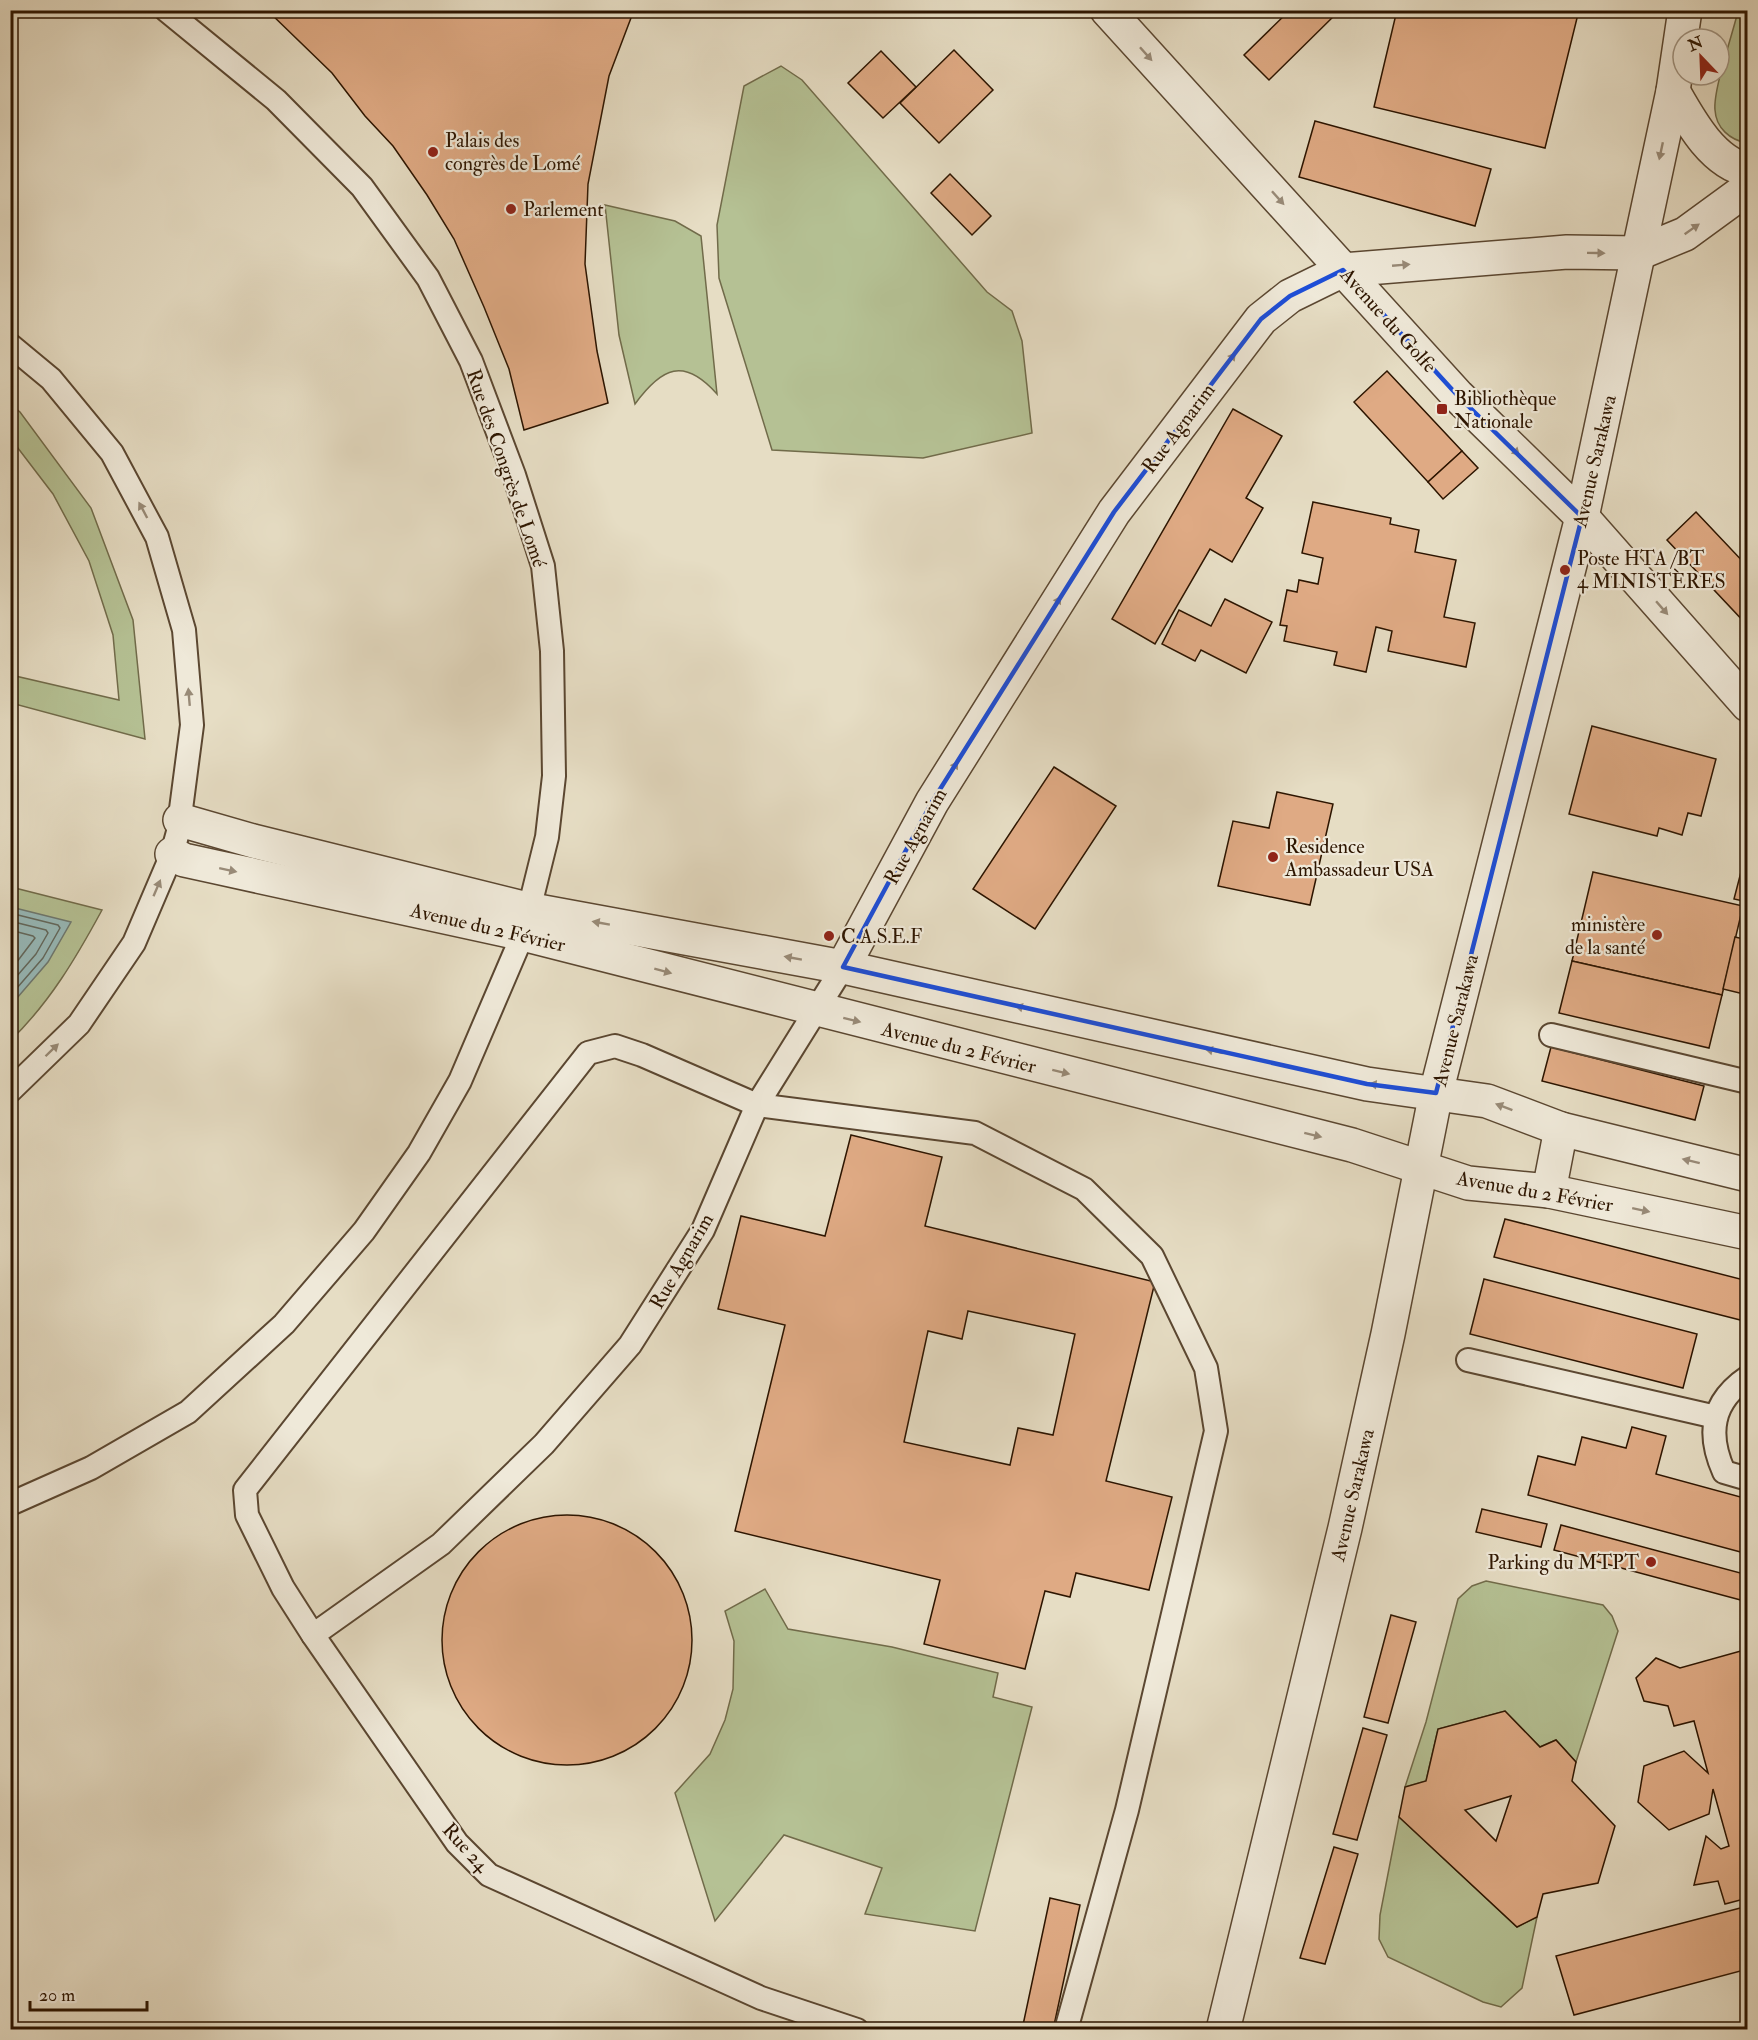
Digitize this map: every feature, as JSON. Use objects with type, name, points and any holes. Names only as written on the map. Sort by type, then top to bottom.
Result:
[{"type":"street","name":"Avenue du Golfe","points":[[1107,10],[1458,396],[1582,517],[1748,705]]},
{"type":"street","name":"Avenue Sarakawa","points":[[1223,2030],[1353,1493],[1388,1334],[1419,1167],[1436,1093],[1582,517],[1673,91],[1685,10]]},
{"type":"street","points":[[1673,91],[1704,139],[1725,158],[1748,170]]},
{"type":"street","points":[[1639,253],[1685,234],[1748,188]]},
{"type":"street","name":"Rue Agnarim","points":[[843,967],[932,802],[1114,512],[1262,319],[1290,296],[1343,270],[1567,252],[1639,253]]},
{"type":"street","name":"Avenue du 2 Février","points":[[180,820],[525,921],[816,1011],[1352,1145],[1468,1183],[1549,1191],[1748,1233]]},
{"type":"street","name":"Avenue du 2 Février","points":[[172,854],[205,865],[525,921],[843,967],[1335,1077],[1487,1101],[1561,1129],[1746,1169]]},
{"type":"street","points":[[1549,1191],[1561,1129]]},
{"type":"lane","name":"Rue des Congrès de Lomé","points":[[10,1504],[91,1468],[188,1412],[284,1324],[364,1231],[419,1153],[460,1080],[525,921],[547,837],[554,776],[552,651],[543,566],[514,475],[471,361],[428,278],[363,187],[276,100],[166,10]]},
{"type":"lane","points":[[10,345],[51,379],[112,453],[157,537],[184,630],[192,725],[180,820],[172,854],[128,952],[79,1024],[10,1090]]},
{"type":"lane","name":"Rue Agnarim","points":[[313,1635],[441,1544],[544,1444],[630,1345],[703,1230],[757,1105],[843,967]]},
{"type":"lane","points":[[1551,1035],[1748,1082]]},
{"type":"lane","name":"Rue 24","points":[[757,1105],[642,1055],[615,1046],[588,1053],[245,1490],[247,1515],[283,1588],[313,1635],[457,1843],[489,1875],[761,1998],[857,2030]]},
{"type":"lane","points":[[757,1105],[975,1133],[1084,1189],[1152,1256],[1206,1368],[1216,1431],[1127,1810],[1066,2030]]},
{"type":"lane","points":[[1468,1360],[1716,1417]]},
{"type":"lane","points":[[1748,1377],[1724,1399],[1716,1417],[1713,1436],[1716,1455],[1725,1472],[1748,1479]]},
{"type":"highlighted area","points":[[1343,270],[1458,396],[1582,517],[1436,1093],[1367,1084],[843,967],[932,802],[1114,512],[1261,319],[1290,296]]},
{"type":"green space","points":[[1738,11],[1747,11],[1747,143],[1735,139],[1721,128],[1715,110],[1718,87],[1731,87],[1731,36]]},
{"type":"green space","points":[[781,66],[802,80],[987,292],[1012,311],[1022,341],[1032,433],[923,458],[772,450],[719,278],[717,225],[744,86]]},
{"type":"green space","points":[[605,205],[675,221],[701,236],[717,394],[694,375],[684,371],[674,371],[655,382],[635,404],[619,335]]},
{"type":"green space","points":[[10,404],[20,412],[91,508],[133,620],[145,739],[11,703],[11,675],[119,700],[113,635],[89,561],[53,494],[11,439]]},
{"type":"green space","points":[[11,887],[102,910],[50,995],[11,1040]]},
{"type":"green space","points":[[1486,1581],[1603,1605],[1612,1616],[1618,1631],[1576,1762],[1556,1740],[1540,1747],[1505,1711],[1438,1729],[1426,1781],[1405,1787],[1426,1722],[1458,1599],[1472,1586]]},
{"type":"green space","points":[[765,1589],[788,1629],[892,1647],[998,1673],[993,1697],[1032,1707],[975,1931],[865,1914],[882,1868],[784,1835],[715,1921],[675,1793],[710,1754],[725,1720],[733,1689],[734,1641],[725,1611]]},
{"type":"green space","points":[[1399,1817],[1517,1927],[1537,1917],[1522,1988],[1501,2007],[1483,2002],[1388,1957],[1379,1939],[1380,1915]]},
{"type":"water","points":[[11,907],[71,922],[48,962],[11,1005]]},
{"type":"building","name":"Parlement","points":[[267,10],[634,10],[609,76],[588,184],[585,264],[597,351],[608,403],[524,430],[509,369],[454,239],[393,146],[365,116],[332,73]]},
{"type":"building","points":[[1290,10],[1340,10],[1269,80],[1244,55]]},
{"type":"building","points":[[1397,10],[1579,10],[1545,148],[1374,107]]},
{"type":"building","points":[[954,50],[993,90],[939,143],[900,103]]},
{"type":"building","points":[[881,51],[916,87],[883,118],[848,83]]},
{"type":"building","points":[[1315,121],[1491,169],[1475,226],[1299,177]]},
{"type":"building","points":[[950,174],[991,216],[972,235],[931,193]]},
{"type":"building","points":[[1387,371],[1462,451],[1428,482],[1354,402]]},
{"type":"building","points":[[1233,409],[1282,436],[1246,498],[1263,508],[1232,562],[1210,549],[1155,644],[1112,619]]},
{"type":"building","points":[[1462,451],[1478,468],[1443,499],[1428,482]]},
{"type":"building","points":[[1313,502],[1391,518],[1390,524],[1419,530],[1415,552],[1456,560],[1444,617],[1475,623],[1466,667],[1388,651],[1392,631],[1376,627],[1366,672],[1334,665],[1337,652],[1284,641],[1287,626],[1280,625],[1287,590],[1297,592],[1299,580],[1318,584],[1323,558],[1302,553]]},
{"type":"building","points":[[1696,512],[1748,567],[1748,626],[1667,540]]},
{"type":"building","points":[[1225,599],[1272,622],[1246,673],[1201,650],[1195,661],[1162,644],[1179,610],[1211,626]]},
{"type":"building","points":[[1592,726],[1716,759],[1701,816],[1688,813],[1682,835],[1659,828],[1657,836],[1569,814]]},
{"type":"building","points":[[1054,767],[1116,806],[1035,929],[973,889]]},
{"type":"building","name":"Residence Ambassadeur USA","points":[[1277,792],[1333,804],[1310,905],[1218,886],[1233,821],[1269,828]]},
{"type":"building","points":[[1748,845],[1748,902],[1734,899]]},
{"type":"building","name":"ministère de la santé","points":[[1593,872],[1743,906],[1722,995],[1572,961]]},
{"type":"building","points":[[1735,937],[1748,940],[1748,995],[1723,989]]},
{"type":"building","points":[[1572,961],[1722,995],[1709,1048],[1559,1013]]},
{"type":"building","points":[[1551,1047],[1704,1086],[1695,1120],[1542,1081]]},
{"type":"building","points":[[851,1135],[942,1157],[925,1226],[1155,1282],[1106,1481],[1172,1497],[1149,1590],[1076,1573],[1070,1597],[1045,1591],[1025,1669],[924,1644],[940,1580],[735,1531],[785,1325],[718,1309],[741,1216],[825,1236]],"holes":[[[968,1311],[1075,1334],[1053,1435],[1018,1428],[1010,1465],[904,1442],[928,1331],[962,1339]]]},
{"type":"building","points":[[1505,1219],[1748,1281],[1748,1322],[1494,1257]]},
{"type":"building","points":[[1484,1279],[1697,1334],[1683,1388],[1470,1334]]},
{"type":"building","points":[[1632,1427],[1666,1436],[1656,1474],[1748,1499],[1748,1554],[1528,1495],[1538,1456],[1575,1465],[1582,1437],[1626,1448]]},
{"type":"building","points":[[1482,1509],[1547,1524],[1541,1547],[1476,1532]]},
{"type":"building","points":[[555,1515],[579,1515],[603,1520],[626,1529],[656,1551],[671,1570],[683,1592],[690,1616],[692,1640],[690,1664],[683,1688],[671,1710],[656,1729],[637,1744],[615,1756],[579,1765],[555,1765],[531,1760],[508,1751],[487,1737],[470,1720],[456,1699],[447,1676],[442,1652],[442,1628],[447,1604],[456,1581],[470,1560],[487,1543],[508,1529],[531,1520]]},
{"type":"building","name":"Parking du MTPT","points":[[1561,1525],[1748,1575],[1748,1602],[1554,1550]]},
{"type":"building","points":[[1391,1615],[1416,1622],[1388,1723],[1364,1717]]},
{"type":"building","points":[[1748,1649],[1748,1898],[1725,1904],[1718,1881],[1694,1885],[1706,1836],[1721,1849],[1729,1846],[1713,1789],[1709,1814],[1669,1830],[1638,1802],[1644,1766],[1684,1751],[1708,1773],[1694,1721],[1674,1726],[1668,1706],[1644,1701],[1636,1678],[1656,1658],[1680,1668]]},
{"type":"building","points":[[1505,1711],[1540,1747],[1556,1740],[1576,1762],[1572,1781],[1615,1826],[1598,1883],[1543,1894],[1537,1917],[1517,1927],[1399,1817],[1405,1787],[1426,1781],[1438,1729]],"holes":[[[1511,1796],[1496,1841],[1465,1810]]]},
{"type":"building","points":[[1363,1728],[1387,1735],[1357,1840],[1333,1834]]},
{"type":"building","points":[[1334,1847],[1358,1854],[1325,1964],[1300,1958]]},
{"type":"building","points":[[1050,1898],[1080,1905],[1053,2030],[1043,2030],[1023,2025]]},
{"type":"building","points":[[1748,1906],[1748,1969],[1574,2015],[1556,1956]]},
{"type":"place","name":"Palais des congrès de Lomé","points":[[433,152]]},
{"type":"place","name":"Parlement","points":[[511,209]]},
{"type":"place","name":"Bibliothèque Nationale","points":[[1442,409]]},
{"type":"place","name":"Poste HTA /BT 4 MINISTÈRES","points":[[1565,570]]},
{"type":"place","name":"Residence Ambassadeur USA","points":[[1273,857]]},
{"type":"place","name":"ministère de la santé","points":[[1657,935]]},
{"type":"place","name":"C.A.S.E.F","points":[[829,936]]},
{"type":"place","name":"Parking du MTPT","points":[[1651,1562]]}]
